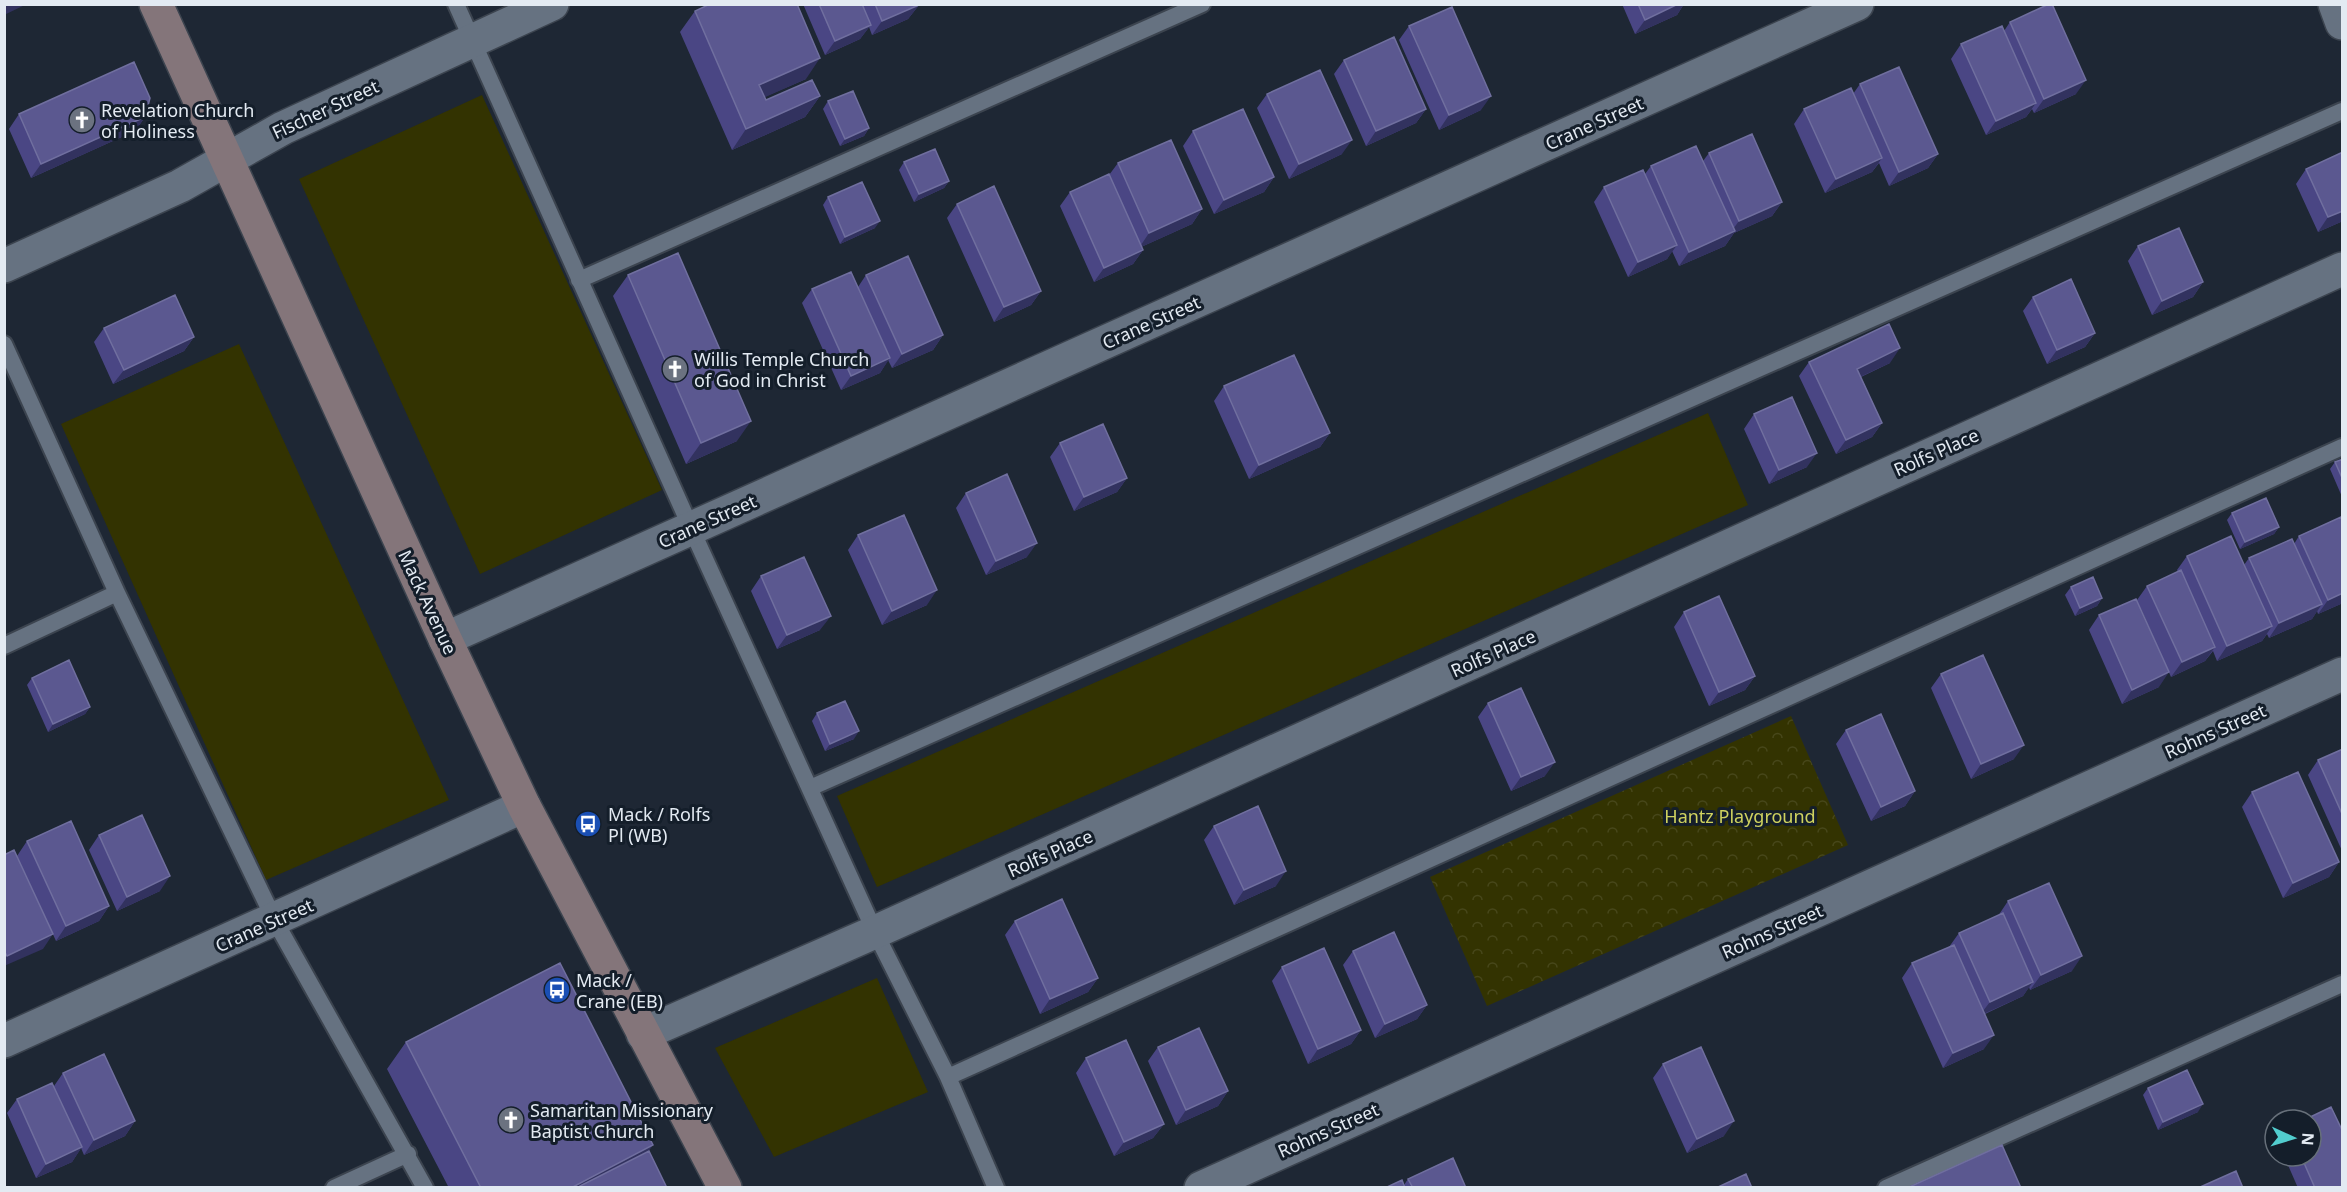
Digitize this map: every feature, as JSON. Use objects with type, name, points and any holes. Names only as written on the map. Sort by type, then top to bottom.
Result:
[{"type":"main road","name":"Mack Avenue","points":[[156,4],[445,639],[524,806],[725,1188]]},
{"type":"street","name":"Fischer Street","points":[[4,266],[180,186],[226,158],[283,128],[552,4]]},
{"type":"street","name":"Crane Street","points":[[445,639],[1857,4]]},
{"type":"street","points":[[2335,4],[2343,22]]},
{"type":"street","name":"Rolfs Place","points":[[643,1034],[2343,269]]},
{"type":"street","name":"Rohns Street","points":[[1201,1188],[2343,674]]},
{"type":"street","name":"Crane Street","points":[[4,1041],[275,921],[524,806]]},
{"type":"lane","points":[[456,4],[874,932],[948,1077],[996,1188]]},
{"type":"lane","points":[[579,280],[1202,4]]},
{"type":"lane","points":[[810,788],[2343,111]]},
{"type":"lane","points":[[4,344],[117,593],[275,921],[408,1154],[425,1188]]},
{"type":"lane","points":[[948,1077],[2343,447]]},
{"type":"lane","points":[[4,646],[117,593]]},
{"type":"lane","points":[[1886,1188],[2343,984]]},
{"type":"lane","points":[[334,1188],[408,1154]]},
{"type":"green space","points":[[482,95],[662,490],[480,574],[299,179]]},
{"type":"green space","points":[[239,344],[449,800],[266,880],[61,424]]},
{"type":"green space","points":[[1708,413],[1748,505],[877,887],[837,796]]},
{"type":"green space","name":"Hantz Playground","points":[[1791,716],[1848,845],[1487,1006],[1430,877]]},
{"type":"green space","points":[[877,978],[928,1092],[774,1157],[715,1048]]},
{"type":"building","points":[[710,4],[797,4],[820,58],[759,85],[766,100],[812,80],[820,96],[746,129],[695,11]]},
{"type":"building","points":[[819,4],[862,4],[871,25],[835,41]]},
{"type":"building","points":[[875,4],[918,4],[919,5],[882,21]]},
{"type":"building","points":[[1638,4],[1678,4],[1645,20]]},
{"type":"building","points":[[2052,4],[2086,80],[2044,99],[2010,22]]},
{"type":"building","points":[[1452,7],[1491,96],[1449,115],[1409,26]]},
{"type":"building","points":[[2002,26],[2036,103],[1996,121],[1961,44]]},
{"type":"building","points":[[1394,37],[1426,109],[1376,131],[1344,60]]},
{"type":"building","name":"Revelation Church of Holiness","points":[[134,62],[150,98],[145,117],[41,164],[19,114]]},
{"type":"building","points":[[1899,67],[1938,154],[1899,172],[1860,84]]},
{"type":"building","points":[[1320,70],[1352,140],[1299,164],[1267,94]]},
{"type":"building","points":[[1851,88],[1882,158],[1836,179],[1804,109]]},
{"type":"building","points":[[853,91],[869,128],[845,139],[828,101]]},
{"type":"building","points":[[1243,109],[1274,177],[1224,200],[1193,131]]},
{"type":"building","points":[[1752,134],[1782,202],[1739,221],[1709,153]]},
{"type":"building","points":[[1171,140],[1202,209],[1149,233],[1118,163]]},
{"type":"building","points":[[1696,146],[1735,231],[1689,252],[1651,166]]},
{"type":"building","points":[[935,149],[949,181],[919,194],[904,162]]},
{"type":"building","points":[[2343,152],[2343,211],[2328,217],[2306,169]]},
{"type":"building","points":[[1643,170],[1677,245],[1638,262],[1604,187]]},
{"type":"building","points":[[1109,174],[1143,250],[1104,268],[1070,192]]},
{"type":"building","points":[[862,182],[880,221],[845,237],[828,197]]},
{"type":"building","points":[[994,186],[1041,291],[1004,307],[957,204]]},
{"type":"building","points":[[2179,228],[2203,282],[2162,301],[2138,246]]},
{"type":"building","points":[[678,253],[751,421],[701,443],[628,275]]},
{"type":"building","points":[[908,256],[943,335],[902,354],[866,275]]},
{"type":"building","points":[[851,272],[890,358],[851,376],[812,289]]},
{"type":"building","points":[[2071,279],[2095,333],[2057,350],[2033,297]]},
{"type":"building","points":[[175,295],[194,337],[124,370],[104,328]]},
{"type":"building","points":[[1889,324],[1900,348],[1857,369],[1882,423],[1846,440],[1809,362]]},
{"type":"building","points":[[1294,355],[1330,433],[1259,465],[1224,386]]},
{"type":"building","points":[[1792,397],[1817,453],[1779,470],[1754,414]]},
{"type":"building","points":[[1103,424],[1127,478],[1084,497],[1060,443]]},
{"type":"building","points":[[2343,459],[2343,480],[2335,462]]},
{"type":"building","points":[[1007,474],[1037,543],[996,561],[966,493]]},
{"type":"building","points":[[2266,498],[2279,527],[2245,542],[2232,513]]},
{"type":"building","points":[[904,515],[937,590],[892,611],[858,535]]},
{"type":"building","points":[[2341,517],[2343,521],[2343,593],[2328,600],[2299,536]]},
{"type":"building","points":[[2231,536],[2272,626],[2227,646],[2187,556]]},
{"type":"building","points":[[2292,539],[2322,604],[2279,623],[2249,558]]},
{"type":"building","points":[[804,557],[831,616],[787,635],[761,576]]},
{"type":"building","points":[[2181,570],[2215,647],[2182,662],[2147,586]]},
{"type":"building","points":[[2093,577],[2102,598],[2080,608],[2071,587]]},
{"type":"building","points":[[1719,596],[1755,676],[1719,692],[1684,612]]},
{"type":"building","points":[[2136,599],[2169,672],[2132,690],[2099,615]]},
{"type":"building","points":[[1983,655],[2024,745],[1981,764],[1941,674]]},
{"type":"building","points":[[69,660],[90,707],[53,724],[32,678]]},
{"type":"building","points":[[1521,688],[1555,762],[1521,777],[1488,703]]},
{"type":"building","points":[[845,701],[859,731],[830,744],[817,713]]},
{"type":"building","points":[[1881,714],[1915,791],[1881,807],[1846,730]]},
{"type":"building","points":[[2343,749],[2343,816],[2318,760]]},
{"type":"building","points":[[2298,772],[2339,862],[2293,883],[2252,792]]},
{"type":"building","points":[[1258,806],[1286,871],[1244,890],[1214,826]]},
{"type":"building","points":[[142,815],[170,876],[127,897],[99,835]]},
{"type":"building","points":[[71,821],[109,906],[66,926],[27,841]]},
{"type":"building","points":[[14,850],[53,934],[7,956],[4,951],[4,855]]},
{"type":"building","points":[[2049,883],[2082,956],[2041,975],[2008,901]]},
{"type":"building","points":[[1062,899],[1098,978],[1050,999],[1015,921]]},
{"type":"building","points":[[2003,913],[2033,982],[1990,1002],[1959,933]]},
{"type":"building","points":[[1394,932],[1427,1005],[1385,1024],[1353,951]]},
{"type":"building","points":[[1954,945],[1994,1035],[1953,1053],[1912,963]]},
{"type":"building","points":[[1324,948],[1361,1030],[1318,1049],[1282,967]]},
{"type":"building","name":"Samaritan Missionary Baptist Church","points":[[560,963],[653,1145],[571,1188],[481,1188],[406,1042]]},
{"type":"building","points":[[1199,1028],[1228,1091],[1186,1110],[1158,1047]]},
{"type":"building","points":[[1126,1040],[1164,1124],[1124,1142],[1086,1058]]},
{"type":"building","points":[[1701,1047],[1734,1121],[1697,1139],[1663,1064]]},
{"type":"building","points":[[104,1054],[135,1121],[94,1140],[63,1073]]},
{"type":"building","points":[[2187,1070],[2203,1104],[2163,1122],[2148,1088]]},
{"type":"building","points":[[52,1083],[82,1147],[46,1164],[17,1099]]},
{"type":"building","points":[[2331,1107],[2343,1132],[2343,1188],[2315,1188],[2306,1168],[2323,1168],[2323,1111]]},
{"type":"building","points":[[2002,1145],[2021,1188],[1907,1188]]},
{"type":"building","points":[[649,1151],[667,1188],[580,1188],[580,1186]]},
{"type":"building","points":[[1453,1158],[1466,1188],[1413,1188],[1408,1179]]},
{"type":"building","points":[[2236,1171],[2243,1188],[2198,1188]]},
{"type":"building","points":[[1746,1174],[1752,1188],[1716,1188]]},
{"type":"building","points":[[1402,1180],[1405,1188],[1385,1188]]},
{"type":"place","name":"Revelation Church of Holiness","points":[[82,120]]},
{"type":"place","name":"Willis Temple Church of God in Christ","points":[[675,369]]},
{"type":"place","name":"Mack / Rolfs Pl (WB)","points":[[588,824]]},
{"type":"place","name":"Mack / Crane (EB)","points":[[557,990]]},
{"type":"place","name":"Samaritan Missionary Baptist Church","points":[[511,1120]]}]
